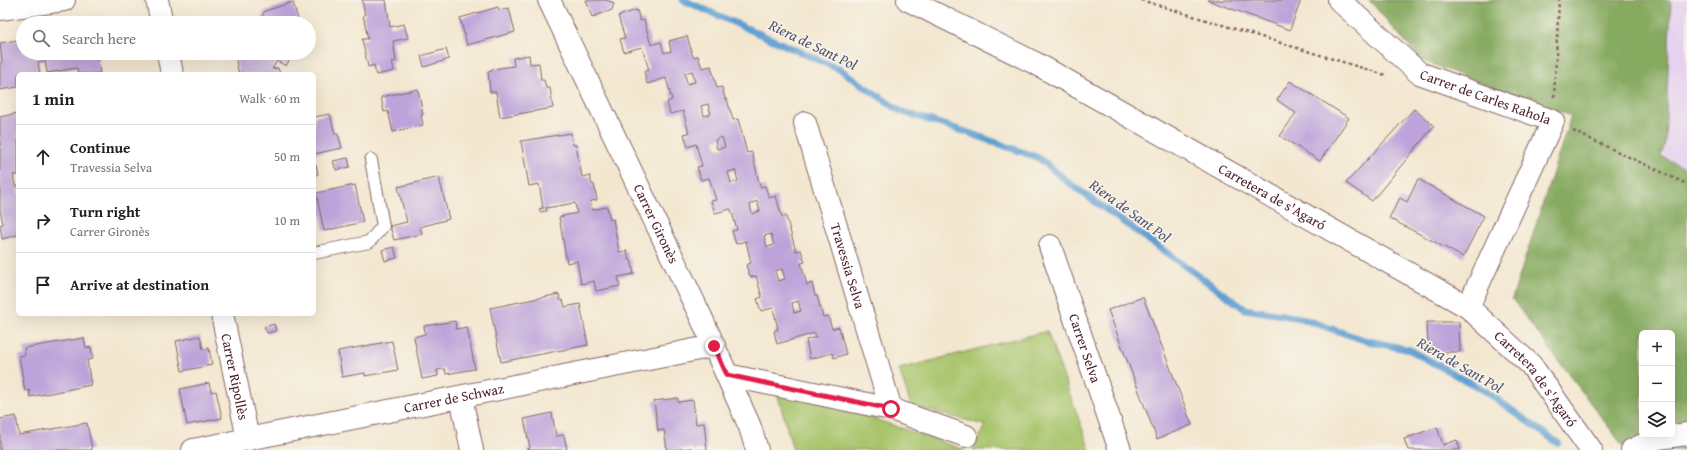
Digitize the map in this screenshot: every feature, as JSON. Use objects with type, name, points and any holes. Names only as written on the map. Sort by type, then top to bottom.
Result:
[{"type":"street","points":[[0,9],[64,0]]},
{"type":"street","points":[[157,0],[160,16]]},
{"type":"street","name":"Carrer Gironès","points":[[549,0],[714,346],[750,427],[757,450]]},
{"type":"street","name":"Carretera de s'Agaró","points":[[908,0],[1037,64],[1468,307],[1531,365],[1591,450]]},
{"type":"street","name":"Carrer de Carles Rahola","points":[[1339,0],[1419,73],[1553,121],[1468,307]]},
{"type":"street","points":[[169,60],[172,72]]},
{"type":"street","name":"Travessia Selva","points":[[805,123],[891,409]]},
{"type":"street","name":"Carrer Selva","points":[[1050,246],[1120,450]]},
{"type":"street","name":"Carrer Ripollès","points":[[222,316],[248,439]]},
{"type":"street","name":"Carrer de Schwaz","points":[[193,450],[248,439],[285,441],[461,397],[714,346]]},
{"type":"street","points":[[727,375],[891,409],[966,436]]},
{"type":"street","points":[[461,397],[472,450]]},
{"type":"street","points":[[1632,450],[1658,438],[1687,434]]},
{"type":"lane","points":[[316,253],[369,242],[383,226],[371,160]]},
{"type":"path","points":[[1553,121],[1559,0]]},
{"type":"shaded area","points":[[1671,0],[1687,0],[1687,169],[1661,157],[1665,143]]},
{"type":"green space","points":[[1369,0],[1671,0],[1665,143],[1661,156],[1687,169],[1687,450],[1626,450],[1512,299],[1571,116],[1421,60]]},
{"type":"green space","points":[[1047,331],[1090,450],[973,450],[985,425],[911,406],[899,369]]},
{"type":"green space","points":[[775,385],[965,450],[793,450]]},
{"type":"building","points":[[362,0],[386,0],[390,27],[404,24],[408,38],[393,41],[396,61],[392,62],[394,71],[376,75],[374,65],[368,67],[362,39],[368,39],[363,15],[365,15]]},
{"type":"building","points":[[586,0],[606,0],[614,3],[612,10],[592,17]]},
{"type":"building","points":[[1207,0],[1301,0],[1290,30]]},
{"type":"building","points":[[293,2],[297,16],[262,16],[265,11]]},
{"type":"building","points":[[498,7],[499,10],[509,8],[515,32],[467,45],[460,18]]},
{"type":"building","points":[[637,10],[640,21],[644,20],[651,45],[661,42],[664,53],[671,51],[669,41],[687,36],[693,57],[698,56],[702,68],[711,66],[717,88],[722,87],[733,120],[738,119],[747,153],[752,152],[760,187],[765,186],[769,198],[776,196],[782,217],[786,216],[796,251],[801,250],[805,262],[801,263],[807,285],[812,283],[823,317],[828,316],[832,329],[839,327],[846,354],[834,358],[832,353],[810,359],[806,340],[816,337],[815,333],[777,344],[774,331],[778,329],[773,308],[761,311],[757,299],[762,297],[756,276],[750,277],[746,265],[751,263],[746,241],[736,244],[732,231],[737,230],[731,209],[715,213],[711,201],[716,200],[709,178],[701,180],[697,167],[702,166],[696,144],[688,147],[684,134],[689,133],[683,111],[670,114],[667,102],[672,100],[666,78],[647,84],[644,71],[649,70],[642,47],[624,52],[620,39],[625,38],[618,16]],"holes":[[[692,71],[695,82],[687,84],[685,73]],[[708,104],[711,114],[704,116],[701,106]],[[722,137],[725,147],[717,149],[715,140]],[[735,170],[738,181],[731,183],[728,172]],[[757,201],[760,211],[752,214],[750,204]],[[771,234],[774,245],[767,247],[764,236]],[[782,269],[785,279],[778,281],[775,271]],[[798,301],[801,311],[794,313],[792,303]]]},
{"type":"building","points":[[16,40],[16,60],[98,60],[100,72],[78,72],[77,68],[47,72],[45,61],[38,62],[40,72],[16,72],[16,87],[0,90],[0,63],[2,62],[0,43]]},
{"type":"building","points":[[446,49],[449,59],[424,67],[421,56]]},
{"type":"building","points":[[529,55],[530,64],[539,63],[541,80],[544,80],[546,88],[550,88],[553,108],[500,117],[496,92],[490,92],[488,72],[492,71],[492,69],[514,66],[513,58]]},
{"type":"building","points":[[289,60],[286,66],[277,61],[272,69],[278,68],[279,72],[239,72],[236,61]]},
{"type":"building","points":[[1290,81],[1349,118],[1320,161],[1280,136],[1296,113],[1277,100]]},
{"type":"building","points":[[418,89],[423,115],[421,115],[423,125],[393,132],[388,111],[384,112],[381,97]]},
{"type":"building","points":[[1414,109],[1434,126],[1372,201],[1346,183]]},
{"type":"building","points":[[16,113],[16,175],[13,175],[16,186],[16,236],[2,239],[0,225],[3,224],[0,210],[0,117]]},
{"type":"building","points":[[330,114],[335,134],[338,134],[342,148],[316,154],[316,117]]},
{"type":"building","points":[[571,133],[573,145],[576,145],[582,177],[590,176],[592,185],[594,184],[597,200],[591,201],[592,210],[607,207],[610,220],[613,219],[619,252],[627,251],[629,260],[631,259],[634,274],[618,277],[620,286],[596,291],[594,281],[581,284],[577,261],[567,263],[559,217],[577,213],[575,203],[546,208],[547,211],[540,212],[539,209],[543,208],[539,184],[529,186],[521,141]]},
{"type":"building","points":[[348,158],[350,167],[336,170],[333,161]]},
{"type":"building","points":[[439,177],[449,219],[420,227],[422,234],[394,240],[390,226],[407,222],[398,187]]},
{"type":"building","points":[[1418,179],[1484,216],[1463,257],[1389,218],[1400,198],[1407,202]]},
{"type":"building","points":[[355,185],[363,222],[324,231],[316,193]]},
{"type":"building","points":[[394,247],[397,258],[385,261],[382,250]]},
{"type":"building","points":[[559,294],[560,300],[563,300],[565,307],[580,304],[588,345],[501,362],[490,308]]},
{"type":"building","points":[[1143,297],[1192,425],[1157,439],[1108,310]]},
{"type":"building","points":[[455,321],[456,329],[467,327],[475,369],[446,374],[445,369],[437,370],[438,376],[422,379],[414,337],[425,334],[424,326]]},
{"type":"building","points":[[1427,322],[1459,322],[1460,352],[1428,352]]},
{"type":"building","points":[[274,324],[276,331],[267,333],[264,327]]},
{"type":"building","points":[[200,336],[203,349],[209,348],[212,365],[182,371],[176,341]]},
{"type":"building","points":[[84,338],[86,348],[91,347],[93,359],[87,360],[91,385],[30,397],[29,390],[25,391],[19,356],[25,355],[24,348]]},
{"type":"building","points":[[392,341],[398,370],[365,376],[365,373],[342,377],[338,351]]},
{"type":"building","points":[[209,383],[211,392],[216,391],[222,418],[187,425],[180,389]]},
{"type":"building","points":[[678,398],[678,402],[693,400],[696,424],[704,423],[707,450],[692,450],[692,448],[667,450],[664,430],[658,431],[654,401]]},
{"type":"building","points":[[552,413],[556,436],[564,435],[567,450],[524,450],[530,448],[524,419]]},
{"type":"building","points":[[16,416],[19,435],[87,423],[92,450],[0,450],[0,419]]},
{"type":"building","points":[[1437,427],[1443,445],[1457,440],[1460,450],[1408,450],[1404,439]]},
{"type":"waterway","name":"Riera de Sant Pol","points":[[683,0],[841,70],[900,111],[969,133],[1039,158],[1069,183],[1245,309],[1300,318],[1364,340],[1410,350],[1485,391],[1558,443]]},
{"type":"route","points":[[714,346],[727,375],[891,409]]}]
